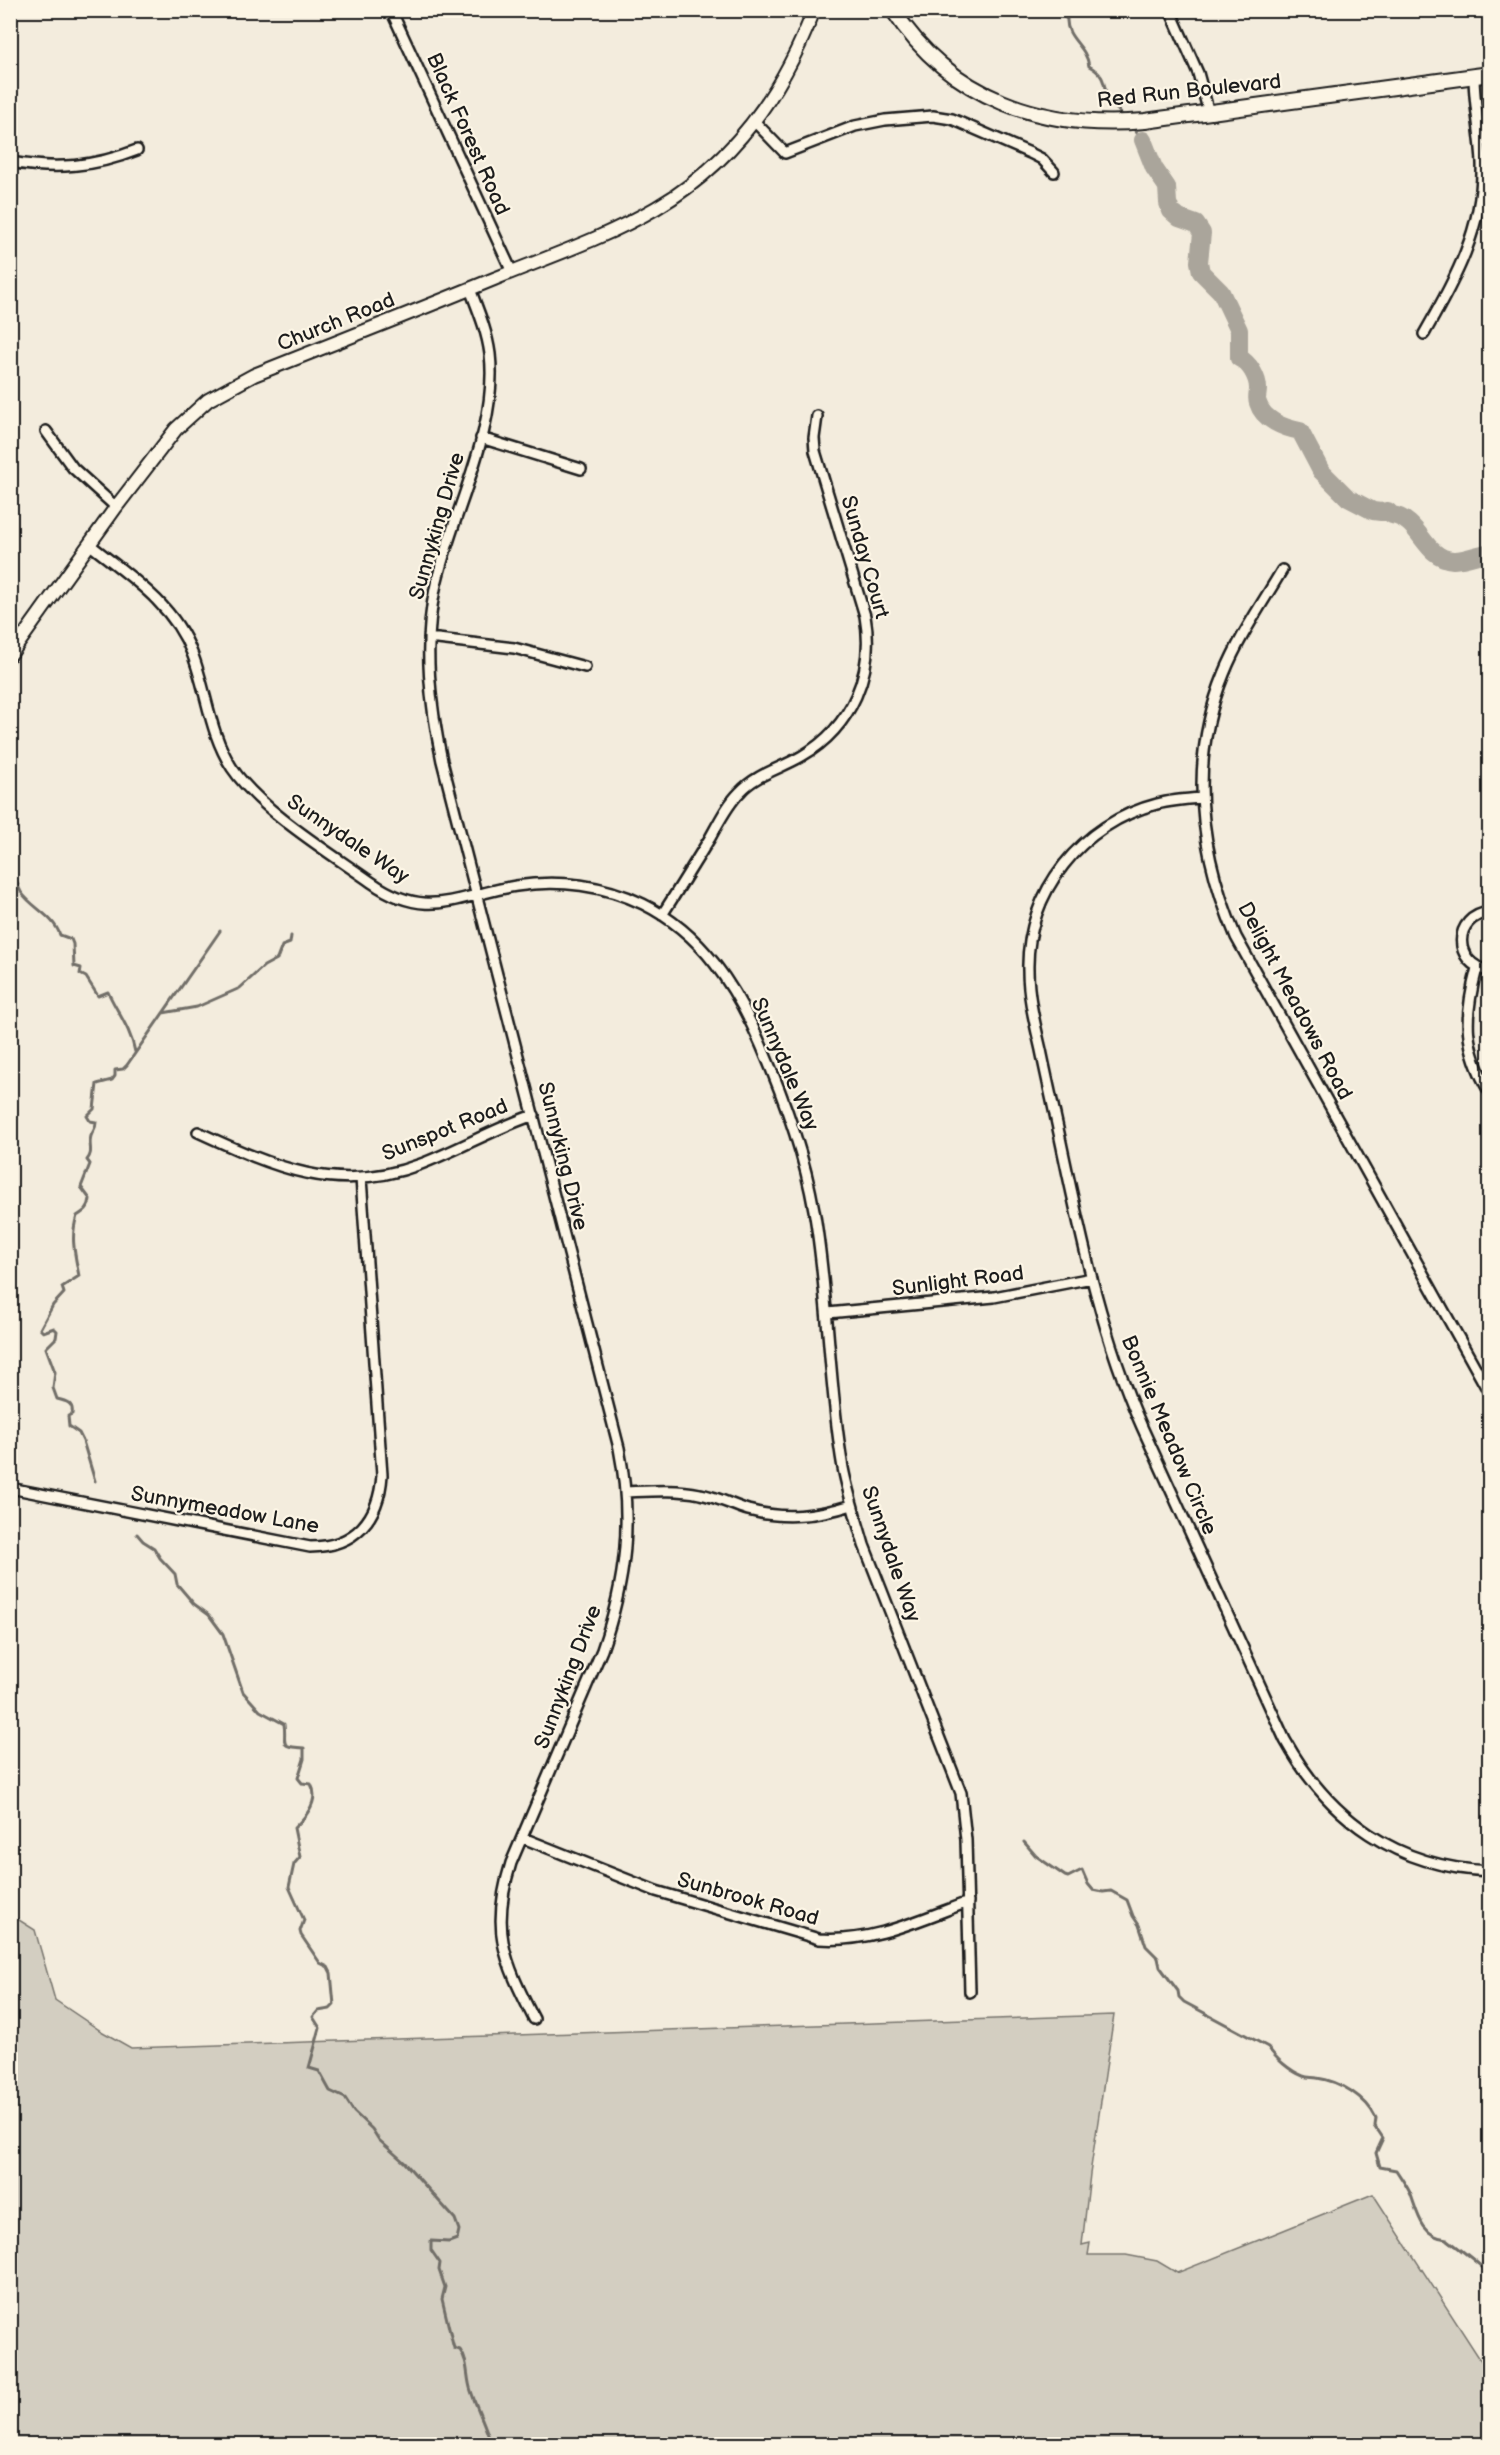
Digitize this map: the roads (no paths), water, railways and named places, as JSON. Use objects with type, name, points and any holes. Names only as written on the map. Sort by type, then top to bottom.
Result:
[{"type":"main road","name":"Red Run Boulevard","points":[[893,10],[910,34],[935,59],[963,81],[982,93],[1018,109],[1059,120],[1118,123],[1145,121],[1490,74]]},
{"type":"street","name":"Black Forest Road","points":[[391,10],[512,272]]},
{"type":"street","name":"Church Road","points":[[10,655],[116,507],[182,423],[197,408],[219,392],[254,375],[614,230],[662,204],[716,163],[754,121],[783,80],[814,10]]},
{"type":"street","points":[[1170,10],[1198,73],[1209,112]]},
{"type":"street","points":[[1424,334],[1463,262],[1476,220],[1482,163],[1474,76]]},
{"type":"street","points":[[754,121],[785,153],[841,130],[870,123],[943,117],[1042,159],[1054,172]]},
{"type":"street","points":[[10,162],[71,167],[112,160],[137,150]]},
{"type":"street","name":"Sunnyking Drive","points":[[470,289],[486,333],[491,365],[490,400],[481,438],[439,572],[432,606],[429,682],[434,721],[619,1448],[627,1492],[625,1555],[613,1618],[602,1650],[504,1886],[501,1921],[505,1957],[534,2019]]},
{"type":"street","name":"Sunday Court","points":[[662,915],[732,800],[751,783],[802,756],[832,733],[854,702],[864,676],[868,638],[866,616],[815,451],[817,416]]},
{"type":"street","points":[[46,431],[72,468],[116,507]]},
{"type":"street","points":[[481,438],[581,469]]},
{"type":"street","name":"Sunnydale Way","points":[[89,544],[155,597],[178,624],[192,653],[222,751],[237,774],[257,797],[278,815],[391,894],[414,902],[437,904],[515,886],[535,884],[579,885],[622,896],[662,915],[693,939],[720,970],[744,1008],[788,1111],[806,1171],[819,1241],[828,1313],[843,1469],[852,1505],[864,1545],[955,1772],[961,1793],[968,1902],[970,1992]]},
{"type":"street","name":"Delight Meadows Road","points":[[1282,570],[1236,648],[1216,696],[1205,746],[1202,798],[1207,849],[1213,873],[1236,936],[1490,1394]]},
{"type":"street","points":[[429,638],[514,648],[585,667]]},
{"type":"street","name":"Bonnie Meadow Circle","points":[[1202,798],[1149,806],[1125,815],[1095,834],[1074,851],[1054,876],[1032,928],[1028,970],[1031,1003],[1105,1328],[1130,1400],[1236,1635],[1285,1740],[1303,1772],[1339,1812],[1383,1844],[1440,1865],[1457,1869],[1490,1871]]},
{"type":"street","points":[[1490,912],[1482,913],[1469,921],[1461,937],[1464,954],[1477,968],[1490,971]]},
{"type":"street","points":[[1477,968],[1468,1000],[1467,1027],[1472,1058],[1490,1093]]},
{"type":"street","name":"Sunspot Road","points":[[198,1132],[276,1166],[316,1175],[361,1178],[393,1173],[420,1164],[502,1125],[534,1115]]},
{"type":"street","name":"Sunnymeadow Lane","points":[[10,1488],[303,1546],[330,1546],[340,1543],[359,1530],[374,1512],[382,1475],[361,1178]]},
{"type":"street","name":"Sunlight Road","points":[[828,1313],[994,1297],[1092,1278]]},
{"type":"street","points":[[627,1492],[675,1491],[700,1494],[748,1510],[789,1516],[826,1513],[852,1505]]},
{"type":"street","name":"Sunbrook Road","points":[[523,1838],[656,1891],[819,1939],[838,1941],[874,1936],[968,1902]]},
{"type":"waterway","points":[[1062,10],[1070,32],[1084,53],[1089,66],[1102,77],[1108,102],[1124,117]]},
{"type":"waterway","points":[[1132,127],[1143,140]]},
{"type":"waterway","points":[[1143,140],[1154,168],[1167,187],[1171,211],[1179,218],[1196,224],[1202,233],[1199,262],[1201,272],[1221,292],[1239,330],[1239,358],[1247,363],[1255,376],[1258,385],[1257,401],[1264,414],[1287,428],[1300,431],[1321,471],[1348,498],[1373,511],[1388,511],[1410,523],[1428,546],[1443,558],[1456,560],[1490,552]]},
{"type":"waterway","points":[[10,849],[21,892],[48,917],[60,935],[71,939],[74,966],[81,968],[80,974],[86,977],[98,996],[108,992],[127,1028],[135,1052]]},
{"type":"waterway","points":[[95,1481],[83,1441],[79,1433],[69,1426],[68,1416],[72,1414],[72,1407],[57,1399],[53,1388],[55,1372],[46,1348],[56,1338],[57,1331],[54,1328],[43,1332],[40,1329],[53,1305],[64,1293],[62,1287],[79,1276],[74,1231],[77,1216],[86,1209],[90,1199],[81,1187],[90,1164],[87,1160],[90,1154],[90,1139],[96,1127],[96,1122],[90,1121],[87,1116],[94,1109],[97,1084],[112,1080],[115,1070],[123,1069],[127,1065],[220,931]]},
{"type":"waterway","points":[[163,1013],[197,1007],[240,988],[264,966],[277,959],[282,946],[290,943],[291,936]]},
{"type":"waterway","points":[[137,1534],[154,1548],[175,1574],[177,1584],[194,1604],[209,1615],[223,1634],[243,1692],[260,1711],[284,1724],[287,1745],[304,1748],[304,1759],[298,1778],[302,1783],[311,1784],[314,1796],[307,1813],[294,1828],[300,1857],[294,1864],[289,1887],[304,1920],[301,1935],[320,1963],[328,1967],[331,1973],[334,2005],[330,2009],[318,2011],[313,2017],[320,2028],[309,2068],[319,2071],[330,2091],[345,2098],[354,2112],[372,2129],[379,2140],[405,2163],[455,2219],[459,2230],[457,2239],[449,2242],[431,2241],[431,2250],[440,2263],[439,2270],[445,2287],[442,2299],[453,2345],[454,2348],[460,2350],[465,2360],[469,2386],[491,2444]]},
{"type":"waterway","points":[[1024,1842],[1036,1856],[1065,1876],[1068,1877],[1082,1870],[1093,1890],[1111,1891],[1127,1900],[1146,1946],[1158,1958],[1160,1967],[1184,2002],[1268,2047],[1283,2064],[1298,2074],[1343,2086],[1366,2103],[1376,2118],[1375,2126],[1383,2138],[1376,2153],[1380,2167],[1396,2170],[1410,2192],[1426,2229],[1432,2234],[1447,2239],[1486,2270],[1490,2287]]}]
